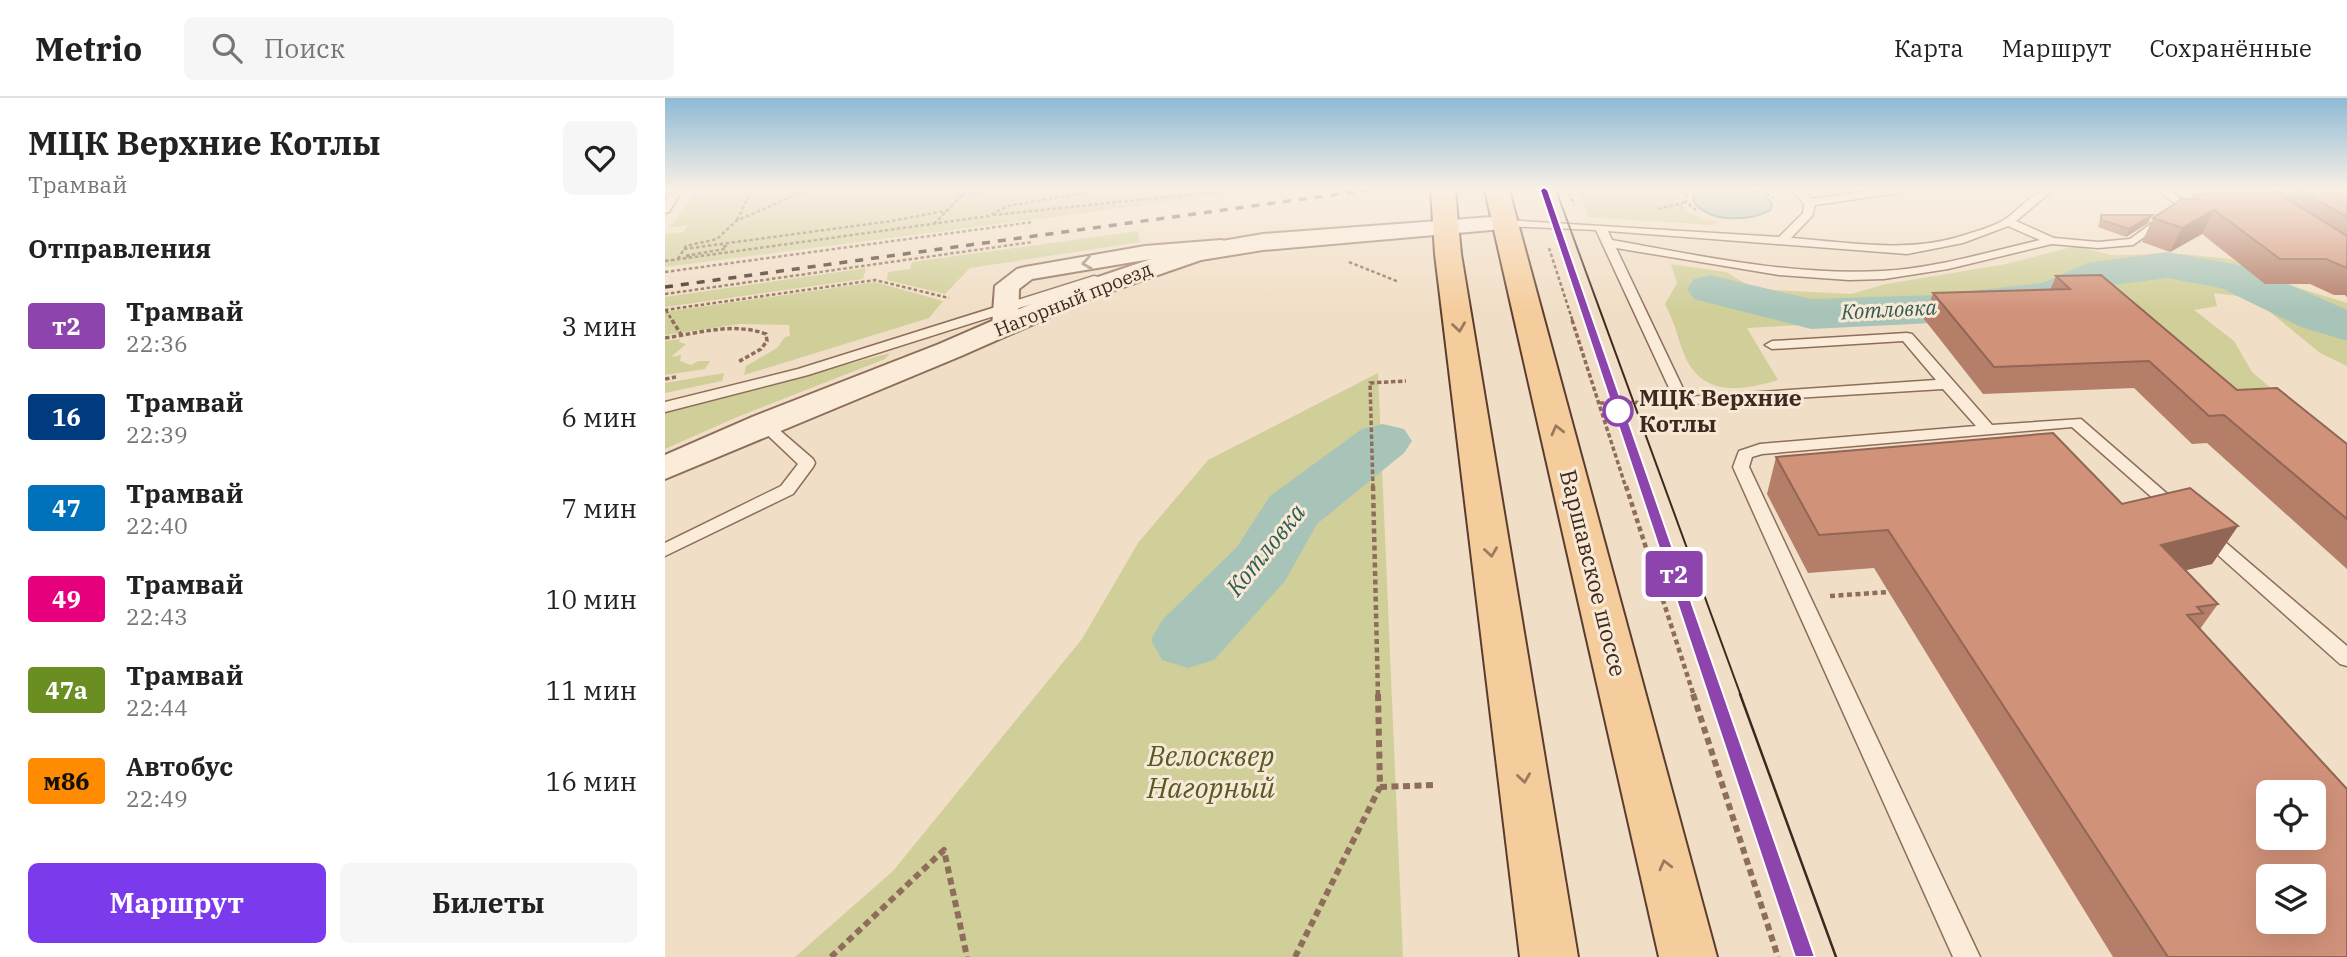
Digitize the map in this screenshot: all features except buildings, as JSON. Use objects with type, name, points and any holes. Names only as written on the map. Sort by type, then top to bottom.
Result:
[{"type":"main road","points":[[1446,230],[1549,957]]},
{"type":"main road","name":"Варшавское шоссе","points":[[1507,230],[1688,957]]},
{"type":"street","name":"Нагорный проезд","points":[[665,468],[1006,317],[1186,256],[1227,246],[1400,230]]},
{"type":"street","points":[[1006,317],[1007,286],[1025,274],[1145,253],[1227,246]]},
{"type":"lane","points":[[1601,230],[1682,402],[1947,384]]},
{"type":"lane","points":[[1640,230],[1907,250],[1939,247],[1989,230]]},
{"type":"lane","points":[[1782,241],[1793,230]]},
{"type":"lane","points":[[2028,230],[2052,240],[2098,245],[2133,242],[2151,230]]},
{"type":"lane","points":[[1607,243],[1775,271],[1834,276],[1885,275],[1933,268],[2052,240]]},
{"type":"lane","points":[[665,407],[1006,317]]},
{"type":"lane","points":[[1772,345],[1907,337],[1988,430]]},
{"type":"lane","points":[[1967,957],[1741,467],[1745,454],[1760,449],[2076,422],[2347,658]]},
{"type":"lane","points":[[665,550],[787,490],[807,463],[764,424]]},
{"type":"path","points":[[678,259],[687,246],[717,239],[726,230]]},
{"type":"path","points":[[684,249],[823,230]]},
{"type":"path","points":[[665,261],[895,230]]},
{"type":"path","points":[[665,272],[973,230]]},
{"type":"path","points":[[665,293],[1032,242]]},
{"type":"path","points":[[690,248],[689,251],[726,246],[724,249],[685,256],[723,251],[722,253]]},
{"type":"path","points":[[1549,248],[1778,957]]},
{"type":"path","points":[[1338,258],[1399,282]]},
{"type":"path","points":[[682,335],[665,309],[875,279],[949,298]]},
{"type":"path","points":[[665,338],[740,329],[758,330],[766,334],[767,341],[761,349],[734,365]]},
{"type":"path","points":[[665,379],[677,377]]},
{"type":"path","points":[[1296,957],[1380,787],[1370,383],[1406,382]]},
{"type":"path","points":[[1600,403],[1658,402]]},
{"type":"path","points":[[1854,595],[1889,592]]},
{"type":"path","points":[[1380,787],[1435,785]]},
{"type":"path","points":[[831,957],[944,850],[967,957]]},
{"type":"green space","points":[[951,230],[665,267],[665,234]]},
{"type":"green space","points":[[1138,231],[1140,242],[970,268],[945,294],[887,280],[888,272],[910,269],[912,262]]},
{"type":"green space","points":[[2076,246],[2111,255],[2182,254],[2231,259],[2262,277],[2347,303],[2347,366],[2320,353],[2253,298],[2214,293],[2217,306],[2194,310],[2234,341],[2252,372],[2285,400],[2216,397],[1926,318],[1747,328],[1778,380],[1749,387],[1721,387],[1709,383],[1689,365],[1665,304],[1677,283],[1671,264],[1726,272],[1754,289],[1851,294],[1886,284],[2006,264]]},
{"type":"green space","points":[[866,268],[863,279],[665,307],[665,297]]},
{"type":"green space","points":[[875,282],[943,301],[929,318],[744,375],[746,366],[777,348],[785,337],[790,336],[789,325],[740,324],[665,335],[665,312]]},
{"type":"green space","points":[[680,339],[679,342],[686,344],[671,357],[681,355],[680,361],[691,365],[698,361],[710,361],[705,369],[665,375],[665,341]]},
{"type":"green space","points":[[890,353],[885,359],[737,417],[665,449],[665,413]]},
{"type":"green space","points":[[724,373],[722,381],[665,393],[665,383]]},
{"type":"green space","name":"Велосквер Нагорный","points":[[1378,373],[1403,957],[795,957],[893,871],[1082,639],[1138,543],[1208,460]]},
{"type":"waterway","name":"Котловка","points":[[1710,289],[1811,314],[1933,309],[2052,296],[2103,273],[2167,265],[2234,277],[2318,317],[2347,326]]},
{"type":"waterway","name":"Котловка","points":[[1188,640],[1261,564],[1292,511],[1383,441]]},
{"type":"tram line","name":"т2","points":[[1557,230],[1805,957]]},
{"type":"tram line","points":[[1558,230],[1716,696]]},
{"type":"tram line","points":[[1571,230],[1741,696]]},
{"type":"tram line","points":[[1716,694],[1805,957]]},
{"type":"tram line","points":[[1740,694],[1836,957]]},
{"type":"railway","points":[[665,287],[1077,230]]},
{"type":"place","name":"МЦК Верхние Котлы","points":[[1618,411]]}]
